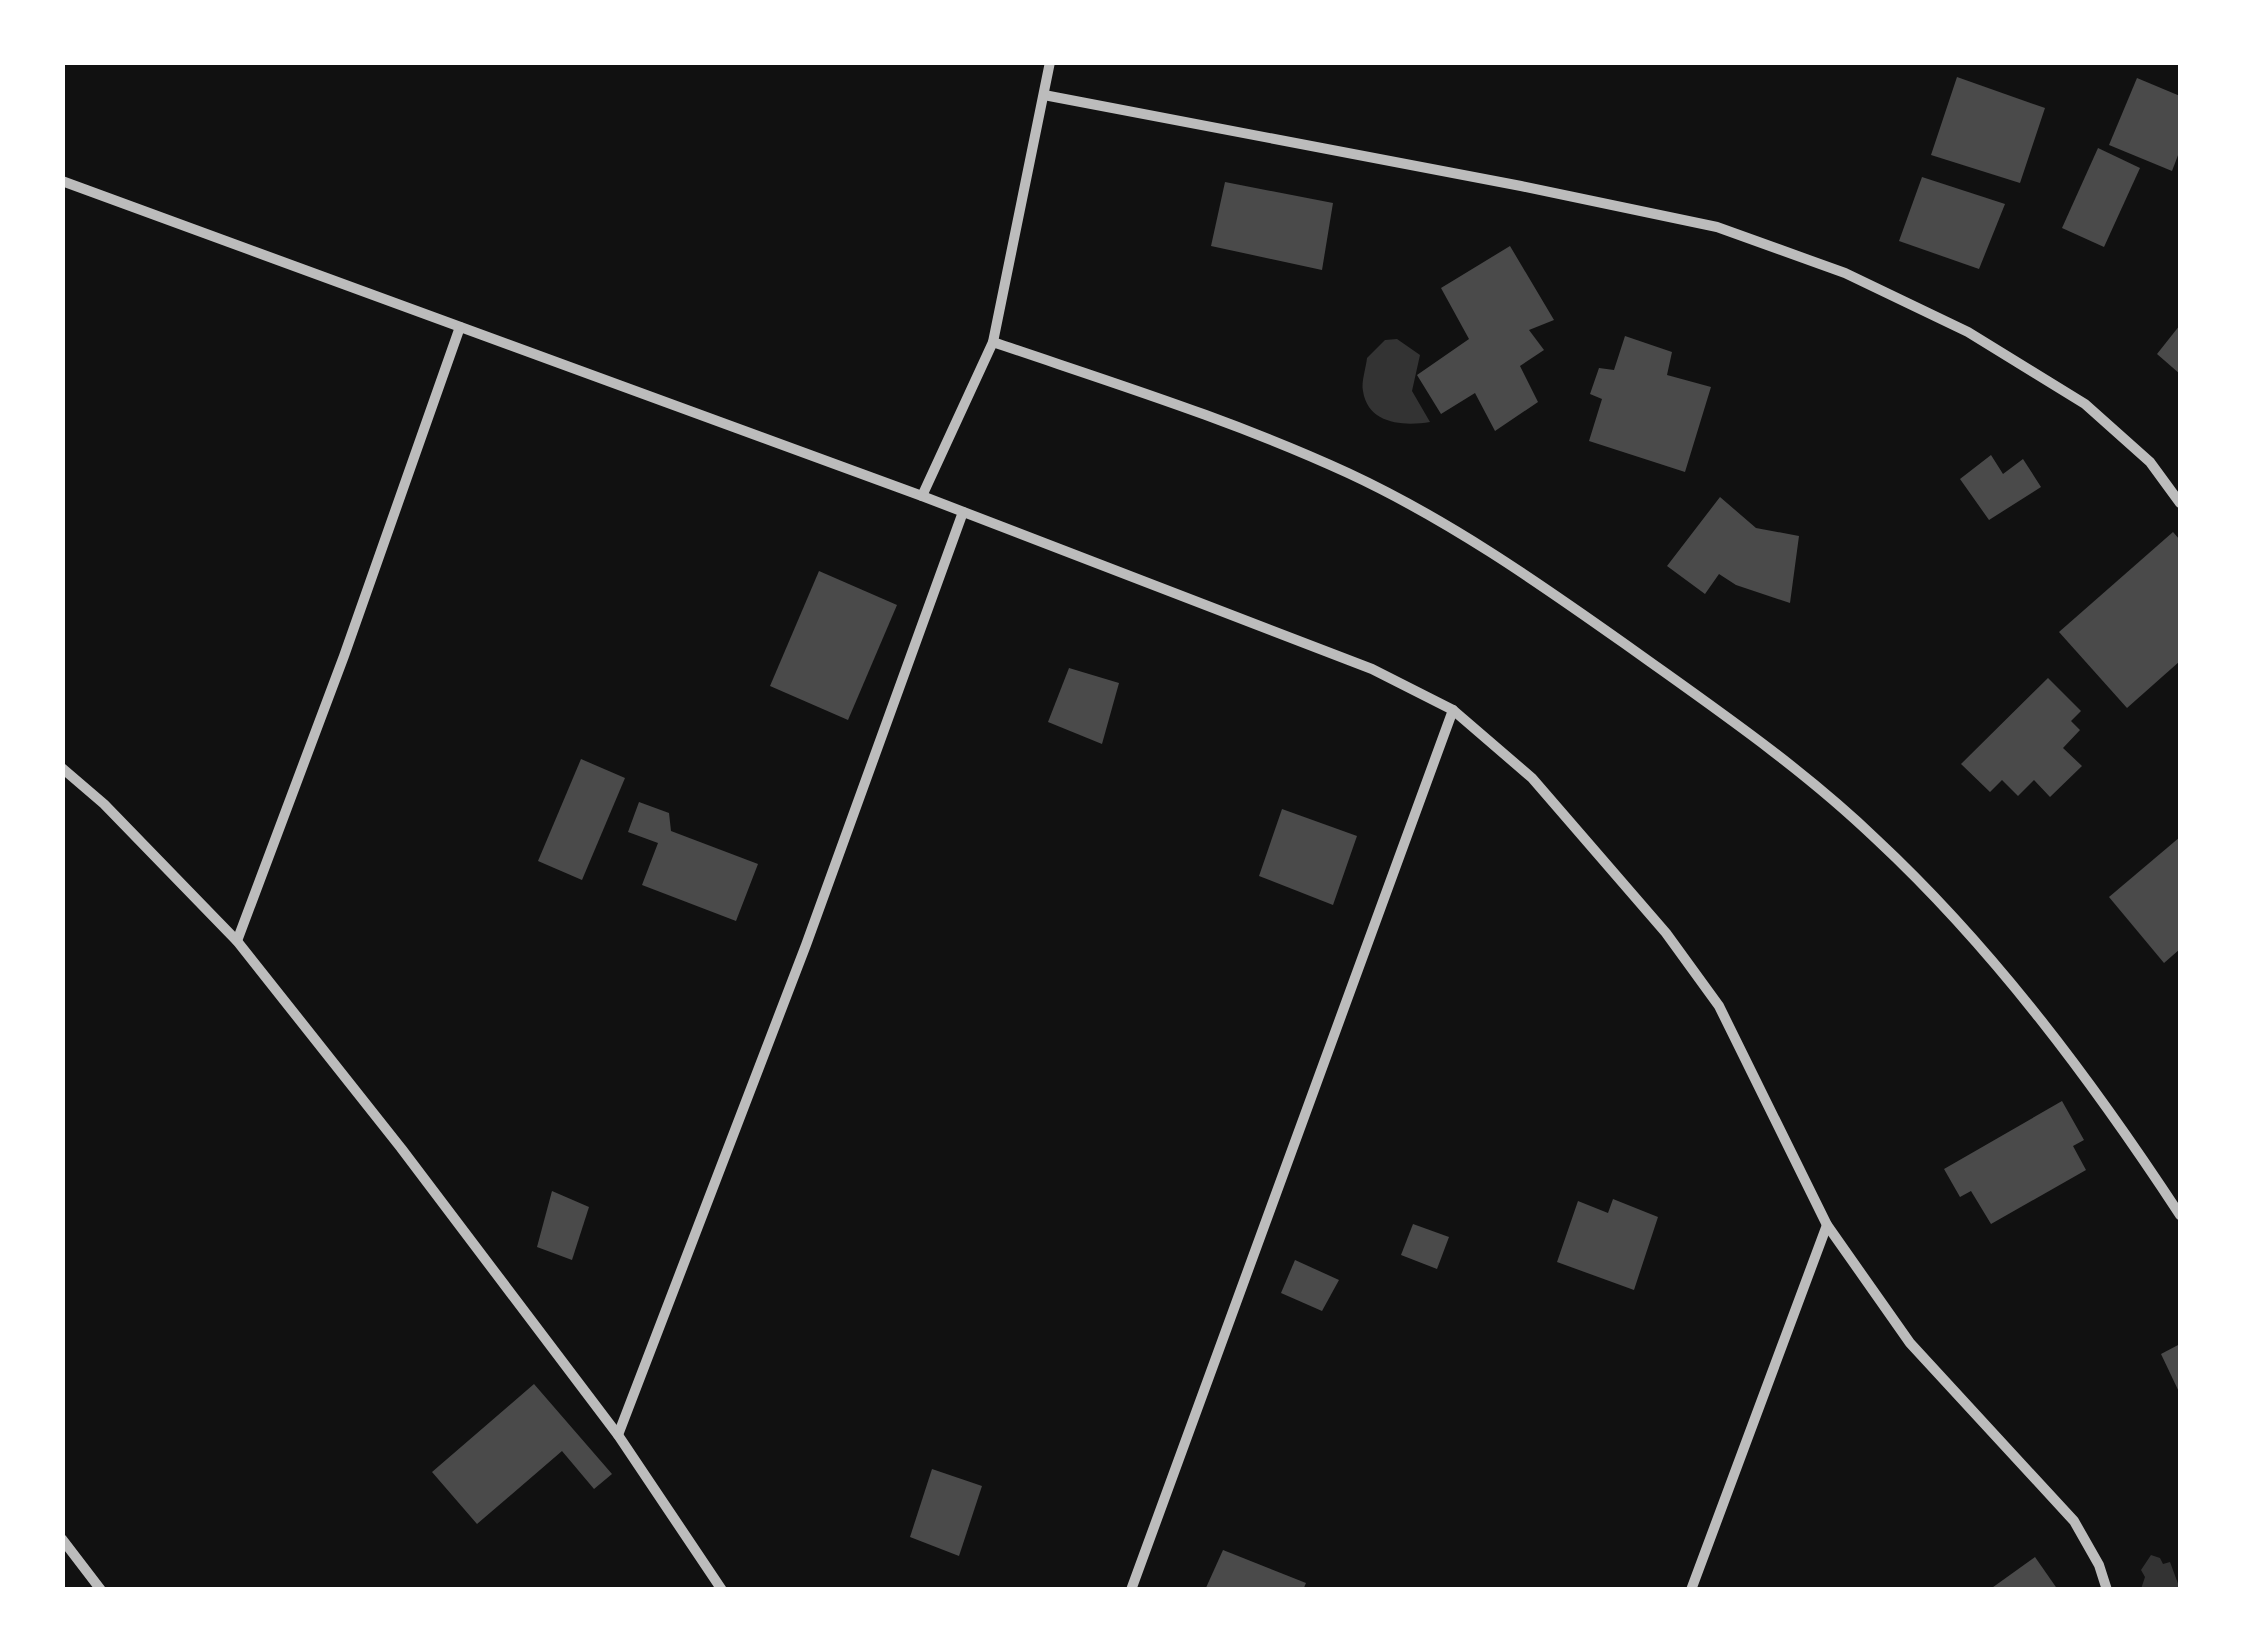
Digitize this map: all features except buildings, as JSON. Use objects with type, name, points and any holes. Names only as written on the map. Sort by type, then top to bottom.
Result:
[{"type":"street","points":[[922,496],[993,342],[1050,62]]},
{"type":"street","points":[[1044,95],[1700,224],[1845,273],[1968,332],[2086,404],[2150,462],[2180,503]]},
{"type":"street","points":[[62,181],[922,496],[1372,669],[1453,710],[1532,778],[1666,933],[1719,1006],[1827,1224],[1910,1342],[2074,1521],[2099,1565],[2107,1590]]},
{"type":"street","points":[[237,941],[344,656],[460,327]]},
{"type":"street","points":[[993,342],[1244,427],[1351,474],[1454,528],[1550,591],[1731,721],[1875,838],[1968,933],[2110,1109],[2180,1214]]},
{"type":"street","points":[[618,1435],[806,945],[963,512]]},
{"type":"street","points":[[1131,1590],[1453,710]]},
{"type":"street","points":[[62,768],[104,804],[237,941],[401,1148],[618,1435],[722,1590]]},
{"type":"street","points":[[1690,1590],[1827,1224]]},
{"type":"street","points":[[62,1539],[101,1590]]},
{"type":"shaded area","points":[[1397,339],[1420,355],[1412,391],[1430,422],[1389,421],[1372,411],[1366,402],[1363,387],[1367,358],[1385,340]]},
{"type":"shaded area","points":[[2151,1555],[2163,1564],[2170,1562],[2180,1589],[2141,1589],[2145,1577],[2141,1570]]}]
